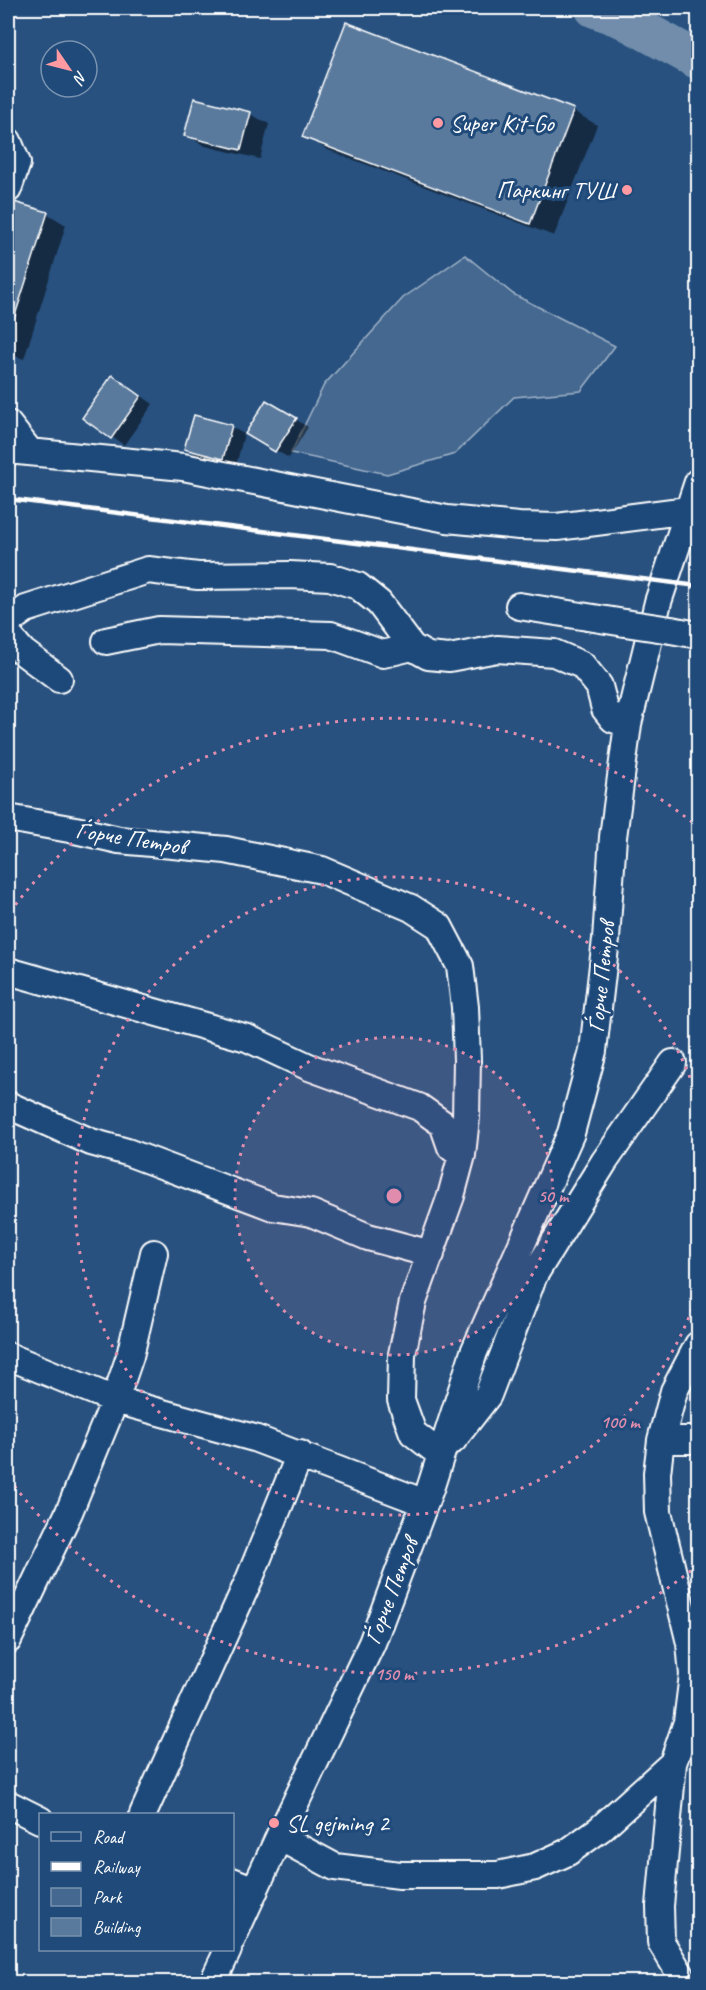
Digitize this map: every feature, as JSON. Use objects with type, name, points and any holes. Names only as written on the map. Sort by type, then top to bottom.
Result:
[{"type":"street","points":[[8,141],[17,163],[8,189]]},
{"type":"street","points":[[8,424],[19,451],[183,467],[447,519],[557,527],[693,511]]},
{"type":"street","name":"Ѓорче Петров","points":[[234,1930],[244,1886],[279,1837],[372,1643],[425,1503],[474,1352],[571,1133],[593,1052],[606,939],[613,837],[628,723],[658,602],[693,511],[699,482]]},
{"type":"street","points":[[8,625],[9,621],[26,609],[148,570],[198,576],[330,577],[358,586],[379,603],[412,647],[428,656],[449,658],[497,649],[554,653],[582,665],[599,686],[605,709],[613,719],[628,723]]},
{"type":"street","points":[[519,606],[699,635]]},
{"type":"street","points":[[106,641],[159,630],[331,635],[383,654],[412,647]]},
{"type":"street","points":[[8,635],[23,651],[59,679]]},
{"type":"street","name":"Ѓорче Петров","points":[[8,818],[119,840],[226,850],[322,870],[411,908],[439,926],[460,966],[465,1007],[467,1083],[462,1155],[451,1196],[414,1302],[402,1354],[401,1400],[413,1433],[441,1455]]},
{"type":"street","points":[[8,971],[247,1038],[309,1067],[419,1107],[443,1124],[451,1147],[462,1155]]},
{"type":"street","points":[[441,1455],[488,1395],[534,1275],[604,1162],[674,1063]]},
{"type":"street","points":[[8,1105],[91,1142],[127,1152],[273,1207],[311,1213],[368,1238],[431,1254]]},
{"type":"street","points":[[8,1640],[18,1593],[69,1512],[115,1400],[130,1356],[154,1253]]},
{"type":"street","points":[[685,1983],[661,1942],[660,1906],[673,1763],[687,1722],[695,1657],[658,1512],[657,1473],[661,1440],[674,1391],[699,1345]]},
{"type":"street","points":[[8,1356],[115,1400],[254,1438],[425,1503]]},
{"type":"street","points":[[661,1440],[699,1440]]},
{"type":"street","points":[[144,1813],[249,1580],[300,1454]]},
{"type":"street","points":[[279,1837],[335,1867],[400,1875],[498,1875],[535,1867],[568,1852],[600,1829],[673,1763]]},
{"type":"street","points":[[8,1804],[39,1820]]},
{"type":"street","points":[[213,1983],[228,1951]]},
{"type":"green space","points":[[465,255],[513,294],[615,346],[581,391],[514,397],[455,454],[387,474],[291,453],[324,385],[403,298]]},
{"type":"building","name":"Super Kit-Go","points":[[346,22],[574,109],[530,224],[302,137]]},
{"type":"building","points":[[194,98],[251,112],[241,150],[184,136]]},
{"type":"building","points":[[14,202],[48,212],[12,325],[8,325],[8,214]]},
{"type":"building","points":[[112,375],[141,396],[111,439],[82,418]]},
{"type":"building","points":[[266,400],[297,418],[275,452],[245,434]]},
{"type":"building","points":[[194,415],[232,425],[223,459],[184,449]]},
{"type":"waterway","points":[[594,8],[623,19],[698,60]]},
{"type":"railway","points":[[8,499],[698,586]]},
{"type":"place","name":"Super Kit-Go","points":[[438,123]]},
{"type":"place","name":"Паркинг ТУШ","points":[[627,190]]},
{"type":"place","name":"SL gejming 2","points":[[274,1823]]}]
